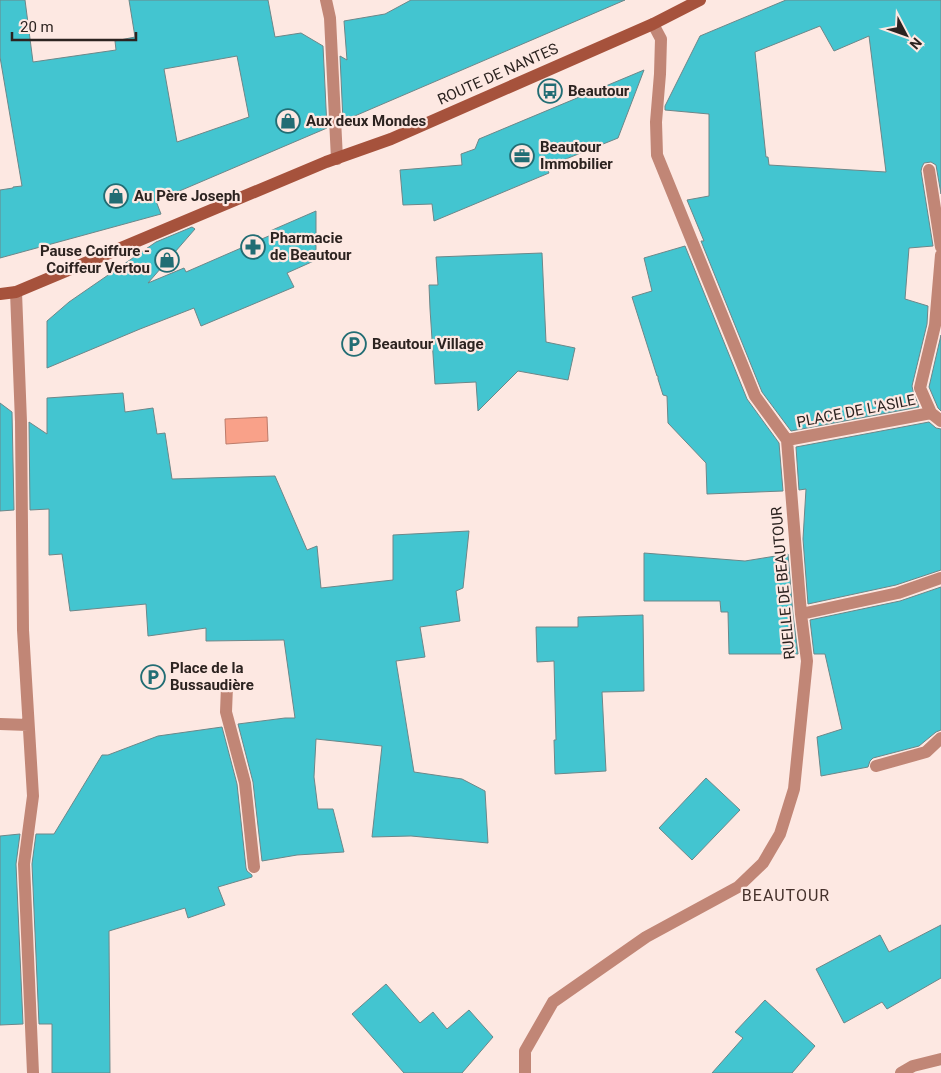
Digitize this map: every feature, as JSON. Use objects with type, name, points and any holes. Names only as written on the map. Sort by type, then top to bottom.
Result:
[{"type":"street","points":[[326,0],[330,18],[337,159]]},
{"type":"street","name":"ROUTE DE NANTES","points":[[0,294],[16,292],[326,162],[391,139],[653,24],[700,0]]},
{"type":"street","points":[[653,24],[661,39],[656,122],[657,156],[755,396],[787,440]]},
{"type":"street","points":[[930,170],[941,247]]},
{"type":"street","name":"PLACE DE L'ASILE","points":[[787,440],[936,417],[920,388],[936,325],[941,256]]},
{"type":"street","points":[[16,292],[21,422],[23,630],[33,796],[24,864],[32,1073]]},
{"type":"street","name":"RUELLE DE BEAUTOUR","points":[[525,1073],[525,1051],[553,1002],[646,937],[738,887],[763,863],[780,834],[794,789],[807,661],[801,614],[787,440]]},
{"type":"street","points":[[801,614],[898,593],[941,578]]},
{"type":"street","points":[[227,686],[226,712],[245,783],[254,867]]},
{"type":"street","points":[[0,724],[28,725]]},
{"type":"street","points":[[876,766],[926,752],[941,738]]},
{"type":"street","points":[[901,1073],[913,1066],[941,1059]]},
{"type":"shaded area","points":[[267,417],[268,441],[226,444],[225,419]]},
{"type":"building","points":[[0,0],[25,0],[33,62],[116,50],[115,41],[135,37],[129,0],[268,0],[275,37],[301,33],[323,46],[327,128],[156,201],[161,214],[0,258],[0,190],[22,186],[0,57]],"holes":[[[237,56],[249,117],[177,142],[164,69]]]},
{"type":"building","points":[[411,0],[625,0],[343,121],[340,56],[347,60],[344,21],[385,14]]},
{"type":"building","points":[[786,0],[941,0],[941,194],[936,165],[931,162],[924,163],[921,171],[933,246],[909,248],[905,299],[928,306],[927,324],[912,386],[919,407],[791,431],[762,392],[701,241],[704,241],[687,200],[709,196],[709,114],[665,110],[665,106],[700,36]],"holes":[[[820,26],[834,51],[869,36],[886,172],[769,165],[768,157],[766,157],[755,52]]]},
{"type":"building","points":[[644,70],[618,138],[546,167],[549,173],[434,221],[432,204],[403,205],[400,170],[462,165],[461,154],[475,149],[479,139]]},
{"type":"building","points":[[316,211],[316,260],[287,273],[294,287],[201,326],[194,308],[47,368],[47,321],[69,302],[156,242],[192,227],[195,229],[148,283],[184,268],[186,272],[271,235],[270,231]]},
{"type":"building","points":[[685,246],[747,399],[779,443],[783,491],[707,494],[706,463],[668,423],[667,396],[663,395],[632,297],[652,291],[644,258]]},
{"type":"building","points":[[542,253],[546,342],[575,348],[568,380],[518,371],[478,411],[476,382],[435,384],[429,285],[438,285],[436,257]]},
{"type":"building","points":[[941,335],[941,411],[929,387]]},
{"type":"building","points":[[123,393],[125,412],[153,408],[157,434],[165,433],[172,479],[275,476],[307,550],[317,546],[321,588],[393,580],[393,535],[469,531],[463,588],[456,591],[460,621],[420,627],[425,657],[396,661],[414,772],[462,779],[485,791],[488,843],[411,836],[372,837],[382,746],[316,739],[314,777],[318,809],[333,809],[344,852],[297,855],[262,861],[253,782],[238,724],[295,718],[284,640],[206,641],[206,628],[148,636],[146,604],[70,611],[62,554],[49,555],[49,509],[30,510],[29,422],[47,434],[47,398]]},
{"type":"building","points":[[0,403],[12,412],[14,510],[0,511]]},
{"type":"building","points":[[929,422],[936,428],[941,429],[941,570],[896,585],[808,604],[803,539],[806,489],[799,490],[796,447]]},
{"type":"building","points":[[644,553],[745,561],[788,554],[798,654],[729,654],[728,612],[721,612],[720,601],[644,601]]},
{"type":"building","points":[[941,587],[941,730],[919,746],[873,758],[868,767],[821,776],[817,737],[842,729],[825,654],[814,654],[810,620],[900,601]]},
{"type":"building","points":[[643,615],[644,691],[602,692],[606,771],[555,774],[554,661],[537,662],[536,627],[578,627],[578,617]]},
{"type":"building","points":[[222,727],[237,784],[246,868],[252,877],[218,887],[225,905],[188,918],[185,908],[109,931],[110,1073],[52,1073],[52,1024],[39,1024],[32,864],[36,834],[54,834],[102,755],[108,755],[158,736]]},
{"type":"building","points":[[706,778],[740,810],[692,860],[659,828]]},
{"type":"building","points":[[20,834],[16,864],[23,1024],[0,1025],[0,836]]},
{"type":"building","points":[[941,925],[941,978],[887,1009],[882,1002],[844,1023],[816,969],[880,935],[889,952]]},
{"type":"building","points":[[386,984],[420,1023],[433,1012],[447,1029],[469,1010],[493,1037],[462,1073],[404,1073],[352,1014]]},
{"type":"building","points":[[765,1000],[815,1046],[792,1073],[712,1073],[743,1038],[735,1032]]},
{"type":"place","name":"Beautour","points":[[550,91]]},
{"type":"place","name":"Aux deux Mondes","points":[[288,121]]},
{"type":"place","name":"Beautour Immobilier","points":[[522,156]]},
{"type":"place","name":"Au Père Joseph","points":[[116,196]]},
{"type":"place","name":"Pharmacie de Beautour","points":[[253,247]]},
{"type":"place","name":"Pause Coiffure - Coiffeur Vertou","points":[[167,260]]},
{"type":"place","name":"Beautour Village","points":[[354,344]]},
{"type":"place","name":"Place de la Bussaudière","points":[[153,677]]},
{"type":"district","name":"BEAUTOUR","points":[[786,895]]}]
